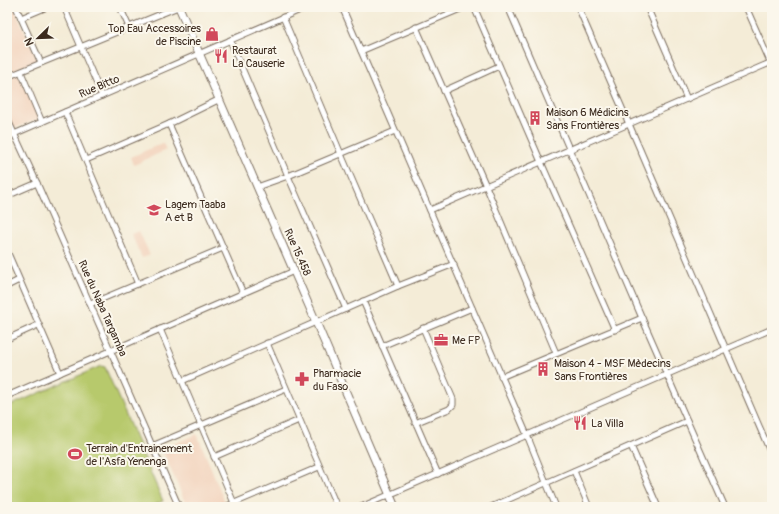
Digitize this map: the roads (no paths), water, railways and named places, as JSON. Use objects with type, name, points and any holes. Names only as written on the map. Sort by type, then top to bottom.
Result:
[{"type":"main road","name":"Rue 15.458","points":[[178,7],[220,99],[395,507]]},
{"type":"street","points":[[16,7],[41,63]]},
{"type":"street","points":[[21,18],[47,7]]},
{"type":"street","points":[[64,7],[82,46],[102,96]]},
{"type":"street","points":[[120,7],[129,27]]},
{"type":"street","points":[[7,77],[178,7]]},
{"type":"street","name":"Rue Bitto","points":[[7,137],[307,7]]},
{"type":"street","points":[[342,7],[454,264],[556,507]]},
{"type":"street","points":[[361,52],[465,7]]},
{"type":"street","points":[[474,7],[615,330]]},
{"type":"street","points":[[508,7],[725,507]]},
{"type":"street","points":[[578,7],[772,456]]},
{"type":"street","points":[[647,7],[687,99]]},
{"type":"street","points":[[430,210],[771,64],[746,7]]},
{"type":"street","points":[[283,17],[340,154],[398,286]]},
{"type":"street","points":[[416,28],[486,186],[556,353]]},
{"type":"street","points":[[230,40],[346,309]]},
{"type":"street","points":[[444,91],[499,66]]},
{"type":"street","points":[[21,72],[42,122]]},
{"type":"street","points":[[86,160],[169,124],[220,99]]},
{"type":"street","points":[[65,112],[138,284]]},
{"type":"street","name":"Rue du Naba Targamba","points":[[7,118],[179,507]]},
{"type":"street","points":[[169,124],[243,293]]},
{"type":"street","points":[[257,187],[288,176],[395,131]]},
{"type":"street","points":[[7,196],[37,183]]},
{"type":"street","points":[[90,304],[223,248]]},
{"type":"street","points":[[7,251],[38,326],[60,372]]},
{"type":"street","points":[[182,381],[363,301],[454,264]]},
{"type":"street","points":[[7,396],[294,271]]},
{"type":"street","points":[[7,286],[19,280]]},
{"type":"street","points":[[363,301],[438,474]]},
{"type":"street","points":[[382,346],[472,308]]},
{"type":"street","points":[[501,377],[642,318]]},
{"type":"street","points":[[7,339],[38,326]]},
{"type":"street","points":[[415,422],[449,409],[453,402],[423,328]]},
{"type":"street","points":[[160,329],[234,503]]},
{"type":"street","points":[[361,507],[772,329]]},
{"type":"street","points":[[267,343],[337,507]]},
{"type":"street","points":[[152,446],[286,389]]},
{"type":"street","points":[[214,457],[299,420]]},
{"type":"street","points":[[493,507],[687,422]]},
{"type":"street","points":[[631,446],[658,507]]},
{"type":"street","points":[[226,507],[319,467]]},
{"type":"street","points":[[574,471],[589,507]]},
{"type":"place","name":"Top Eau Accessoires de Piscine","points":[[212,34]]},
{"type":"place","name":"Restaurat La Causerie","points":[[221,56]]},
{"type":"place","name":"Maison 6 Médicins Sans Frontières","points":[[535,118]]},
{"type":"place","name":"Lagem Taaba A et B","points":[[154,210]]},
{"type":"place","name":"Me FP","points":[[441,340]]},
{"type":"place","name":"Maison 4 - MSF Mèdecins Sans Frontières","points":[[543,369]]},
{"type":"place","name":"Pharmacie du Faso","points":[[302,379]]},
{"type":"place","name":"La Villa","points":[[580,423]]},
{"type":"place","name":"Terrain d'Entrainement de l'Asfa Yenenga","points":[[75,454]]}]
